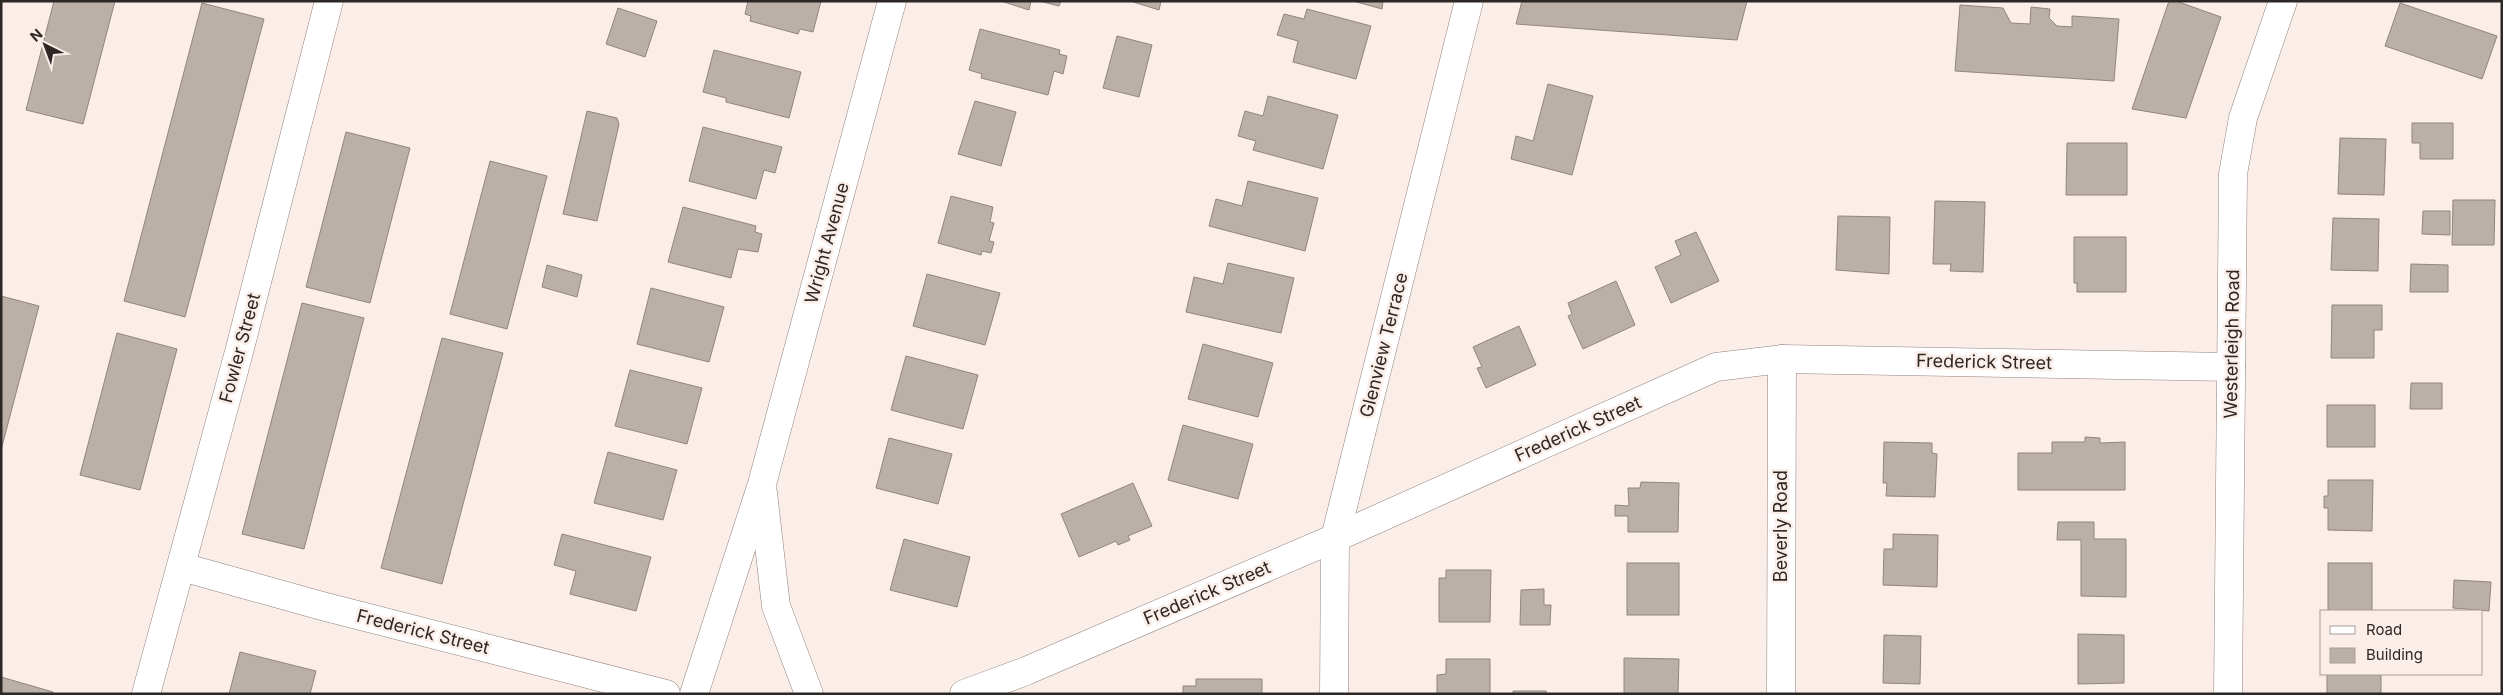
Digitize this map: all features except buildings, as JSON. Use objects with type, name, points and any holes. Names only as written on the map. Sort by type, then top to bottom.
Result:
[{"type":"street","name":"Fowler Street","points":[[146,694],[182,567],[329,1]]},
{"type":"street","name":"Wright Avenue","points":[[694,694],[762,484],[892,1]]},
{"type":"street","name":"Glenview Terrace","points":[[1334,694],[1335,538],[1470,1]]},
{"type":"street","name":"Westerleigh Road","points":[[2228,694],[2233,174],[2243,118],[2283,1]]},
{"type":"street","name":"Frederick Street","points":[[964,694],[1026,672],[1335,538],[1716,366],[1782,359],[2231,367]]},
{"type":"street","name":"Beverly Road","points":[[1781,694],[1782,359]]},
{"type":"street","name":"Wright Avenue","points":[[762,484],[776,606],[809,694]]},
{"type":"street","name":"Frederick Street","points":[[182,567],[322,606],[666,694]]}]
